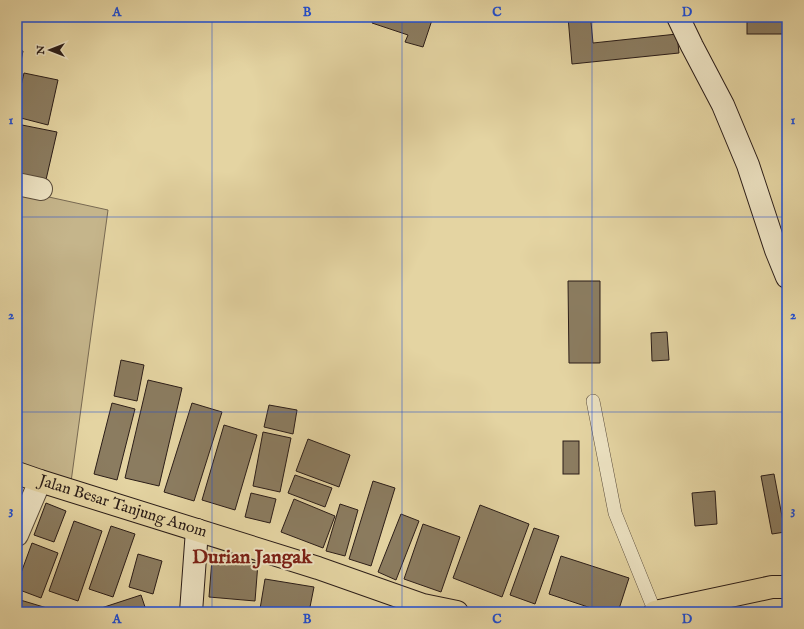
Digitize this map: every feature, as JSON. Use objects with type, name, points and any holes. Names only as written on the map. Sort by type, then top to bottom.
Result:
[{"type":"main road","name":"Jalan Besar Tanjung Anom","points":[[17,472],[318,568],[422,609],[457,612]]},
{"type":"main road","points":[[655,612],[772,587],[787,587]]},
{"type":"street","points":[[678,17],[723,105],[748,165],[776,250],[787,277]]},
{"type":"street","points":[[17,184],[41,189]]},
{"type":"street","points":[[17,535],[40,480]]},
{"type":"street","points":[[191,612],[197,530]]},
{"type":"lane","points":[[593,401],[615,513],[655,612]]},
{"type":"shaded area","points":[[17,190],[108,210],[71,482],[17,464]]},
{"type":"building","points":[[374,17],[433,17],[423,47],[405,42],[408,35],[372,23]]},
{"type":"building","points":[[568,17],[643,17],[591,22],[593,43],[677,34],[679,53],[572,64]]},
{"type":"building","points":[[747,17],[787,17],[787,34],[747,34]]},
{"type":"building","points":[[17,50],[23,51],[17,82]]},
{"type":"building","points":[[24,73],[58,80],[48,125],[17,117],[17,103]]},
{"type":"building","points":[[17,124],[57,132],[45,184],[17,178]]},
{"type":"building","points":[[568,281],[600,281],[600,363],[569,363]]},
{"type":"building","points":[[667,332],[669,360],[652,361],[651,333]]},
{"type":"building","points":[[121,360],[144,365],[137,401],[114,396]]},
{"type":"building","points":[[148,380],[182,388],[159,486],[125,478]]},
{"type":"building","points":[[112,403],[135,409],[117,480],[94,474]]},
{"type":"building","points":[[192,403],[222,412],[194,501],[164,492]]},
{"type":"building","points":[[269,405],[297,410],[293,434],[264,427]]},
{"type":"building","points":[[224,425],[257,435],[235,510],[202,500]]},
{"type":"building","points":[[263,432],[291,438],[280,492],[253,486]]},
{"type":"building","points":[[308,439],[350,455],[339,487],[296,471]]},
{"type":"building","points":[[563,441],[579,441],[579,474],[563,474]]},
{"type":"building","points":[[774,474],[785,532],[772,534],[761,476]]},
{"type":"building","points":[[295,475],[332,488],[325,507],[288,493]]},
{"type":"building","points":[[373,481],[395,488],[371,566],[349,559]]},
{"type":"building","points":[[715,491],[717,524],[695,526],[692,493]]},
{"type":"building","points":[[251,493],[276,499],[270,523],[245,517]]},
{"type":"building","points":[[294,499],[335,516],[323,548],[281,532]]},
{"type":"building","points":[[46,503],[66,511],[54,542],[34,535]]},
{"type":"building","points":[[340,504],[358,510],[345,556],[326,551]]},
{"type":"building","points":[[480,505],[529,524],[502,597],[453,578]]},
{"type":"building","points":[[401,514],[419,521],[396,580],[378,572]]},
{"type":"building","points":[[74,521],[102,531],[78,601],[49,591]]},
{"type":"building","points":[[423,524],[460,537],[441,592],[404,579]]},
{"type":"building","points":[[111,526],[135,534],[113,597],[89,589]]},
{"type":"building","points":[[534,528],[559,536],[535,604],[510,595]]},
{"type":"building","points":[[32,543],[58,553],[41,598],[17,589],[17,584]]},
{"type":"building","points":[[138,554],[162,561],[153,594],[129,587]]},
{"type":"building","points":[[561,556],[629,578],[618,612],[603,612],[549,594]]},
{"type":"building","points":[[212,559],[258,563],[255,601],[209,597]]},
{"type":"building","points":[[265,579],[314,587],[309,612],[279,612],[260,609]]},
{"type":"building","points":[[141,595],[146,610],[140,612],[89,612]]},
{"type":"building","points":[[17,599],[47,608],[46,612],[17,612]]},
{"type":"district","name":"Durian Jangak","points":[[252,557]]}]
